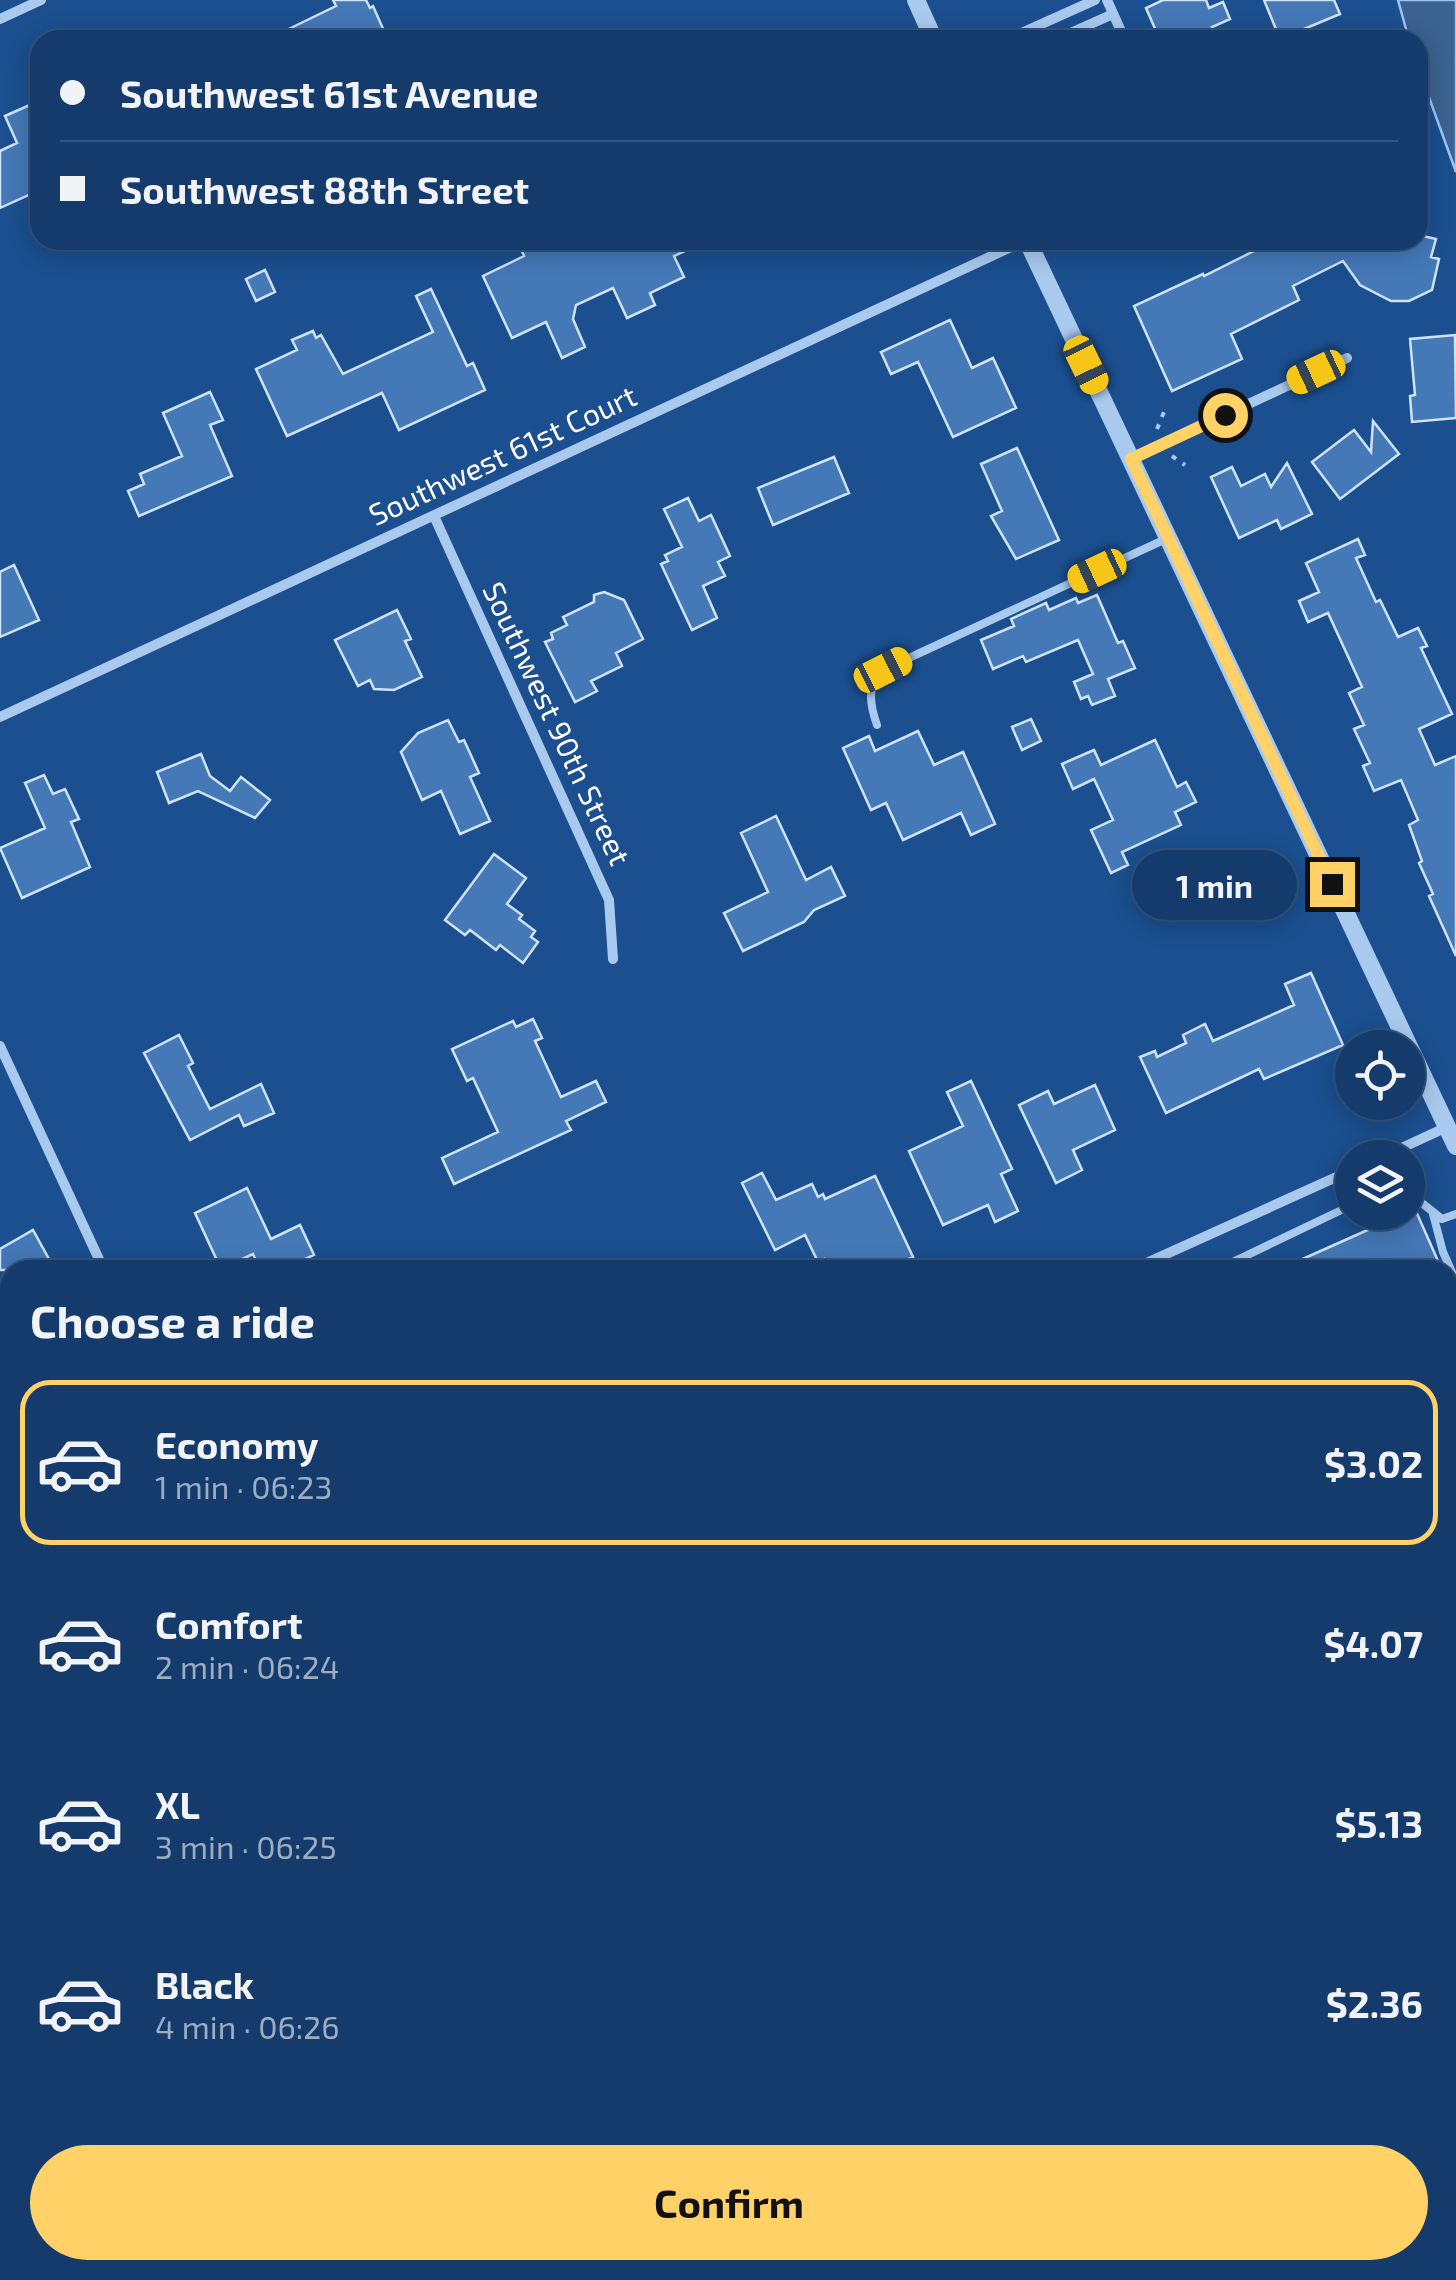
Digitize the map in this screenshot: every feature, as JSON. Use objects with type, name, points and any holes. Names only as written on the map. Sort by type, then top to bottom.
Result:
[{"type":"street","points":[[0,19],[40,0]]},
{"type":"street","points":[[916,0],[930,30]]},
{"type":"street","points":[[1028,30],[1095,0]]},
{"type":"street","points":[[1107,0],[1120,30]]},
{"type":"street","points":[[1077,30],[1113,14]]},
{"type":"street","name":"Southwest 61st Court","points":[[0,718],[1006,250]]},
{"type":"street","points":[[1032,250],[1456,1146]]},
{"type":"street","points":[[1131,459],[1347,358]]},
{"type":"street","name":"Southwest 90th Street","points":[[434,516],[609,900],[612,959]]},
{"type":"street","points":[[0,1046],[99,1260]]},
{"type":"street","points":[[1419,1140],[1447,1127]]},
{"type":"street","points":[[1152,1260],[1335,1178]]},
{"type":"lane","points":[[877,724],[871,692],[873,678],[883,670],[1168,538]]},
{"type":"lane","points":[[1425,1207],[1442,1219],[1456,1214]]},
{"type":"lane","points":[[1237,1260],[1335,1213]]},
{"type":"lane","points":[[1433,1214],[1446,1260]]},
{"type":"path","points":[[1157,429],[1164,412]]},
{"type":"path","points":[[1168,453],[1186,465]]},
{"type":"water","points":[[1398,0],[1456,0],[1456,172],[1428,95],[1428,30],[1406,30]]},
{"type":"building","points":[[333,0],[366,0],[370,8],[373,6],[384,30],[287,30],[336,6]]},
{"type":"building","points":[[1163,0],[1206,0],[1209,8],[1223,2],[1230,19],[1212,27],[1214,30],[1156,30],[1146,8]]},
{"type":"building","points":[[1264,0],[1334,0],[1340,14],[1302,30],[1276,30]]},
{"type":"building","points":[[30,105],[30,194],[0,208],[0,151],[17,143],[5,116]]},
{"type":"building","points":[[1428,237],[1436,239],[1431,257],[1439,259],[1432,290],[1409,301],[1391,301],[1360,285],[1343,261],[1293,286],[1299,300],[1231,334],[1242,359],[1172,391],[1134,306],[1256,250],[1428,250]]},
{"type":"building","points":[[521,250],[687,250],[674,256],[684,277],[650,293],[655,305],[627,318],[613,288],[576,305],[573,319],[585,347],[562,358],[546,322],[512,338],[483,276],[524,256]]},
{"type":"building","points":[[265,270],[275,292],[256,301],[246,279]]},
{"type":"building","points":[[431,289],[467,366],[473,363],[485,390],[399,430],[382,393],[287,436],[256,369],[297,350],[292,340],[313,331],[316,338],[321,335],[343,374],[433,332],[416,296]]},
{"type":"building","points":[[950,320],[972,368],[993,358],[1016,408],[953,437],[918,362],[891,374],[881,352]]},
{"type":"building","points":[[1455,335],[1456,418],[1412,422],[1410,396],[1415,395],[1410,339]]},
{"type":"building","points":[[210,392],[223,420],[210,425],[232,476],[139,516],[128,491],[144,484],[140,474],[182,456],[163,413]]},
{"type":"building","points":[[1373,421],[1399,454],[1340,499],[1312,462],[1354,430],[1371,452]]},
{"type":"building","points":[[1017,448],[1059,540],[1016,559],[991,516],[1002,511],[981,464]]},
{"type":"building","points":[[834,457],[849,493],[773,525],[758,488]]},
{"type":"building","points":[[1287,463],[1312,514],[1281,529],[1277,520],[1239,538],[1211,477],[1232,467],[1241,486],[1265,474],[1271,487]]},
{"type":"building","points":[[688,498],[699,521],[711,515],[730,556],[718,562],[725,576],[703,586],[717,618],[692,630],[661,564],[668,561],[665,555],[682,547],[664,509]]},
{"type":"building","points":[[1358,539],[1365,555],[1356,558],[1376,602],[1380,600],[1398,637],[1418,628],[1427,646],[1421,648],[1452,714],[1419,729],[1435,765],[1456,756],[1456,956],[1429,896],[1433,894],[1419,863],[1422,861],[1409,825],[1418,820],[1401,780],[1374,791],[1363,766],[1370,763],[1354,729],[1364,725],[1349,693],[1362,687],[1328,613],[1308,622],[1299,601],[1319,592],[1306,563]]},
{"type":"building","points":[[14,565],[39,620],[0,637],[0,572]]},
{"type":"building","points":[[604,592],[624,600],[643,639],[616,653],[622,666],[591,681],[597,691],[575,702],[545,642],[553,639],[551,633],[567,625],[563,617],[594,602],[594,595]]},
{"type":"building","points":[[1097,595],[1118,643],[1123,641],[1135,668],[1108,679],[1115,696],[1092,705],[1088,696],[1081,699],[1074,682],[1093,674],[1078,640],[1026,662],[1023,656],[993,669],[981,640],[1014,626],[1011,619],[1046,603],[1049,610],[1076,598],[1078,603]]},
{"type":"building","points":[[397,610],[411,639],[405,641],[422,677],[394,690],[374,689],[370,680],[358,686],[335,640]]},
{"type":"building","points":[[1031,719],[1041,741],[1022,750],[1012,727]]},
{"type":"building","points":[[448,720],[459,742],[464,740],[479,773],[470,777],[490,821],[460,834],[441,791],[422,800],[401,752],[418,733]]},
{"type":"building","points":[[918,731],[934,765],[963,752],[995,824],[971,835],[961,813],[903,840],[886,803],[871,810],[843,748],[869,736],[875,751]]},
{"type":"building","points":[[1155,740],[1177,787],[1186,782],[1196,802],[1175,812],[1181,825],[1122,852],[1128,865],[1111,873],[1091,830],[1113,820],[1094,779],[1073,789],[1062,764],[1094,750],[1101,765]]},
{"type":"building","points":[[201,754],[210,776],[230,791],[241,777],[270,800],[255,818],[198,791],[169,803],[157,772]]},
{"type":"building","points":[[44,775],[53,794],[65,789],[79,819],[71,822],[90,867],[22,898],[0,848],[45,828],[25,783]]},
{"type":"building","points":[[776,816],[806,880],[831,867],[845,896],[814,910],[804,922],[743,951],[724,913],[768,892],[741,833]]},
{"type":"building","points":[[494,854],[526,878],[507,904],[522,915],[519,919],[535,931],[531,937],[538,942],[523,963],[500,945],[496,950],[470,930],[465,935],[445,920]]},
{"type":"building","points":[[1311,973],[1336,1030],[1335,1048],[1264,1079],[1259,1069],[1166,1113],[1140,1057],[1155,1051],[1157,1057],[1186,1043],[1183,1035],[1205,1024],[1213,1041],[1294,1005],[1285,984]]},
{"type":"building","points":[[533,1019],[542,1038],[535,1041],[561,1097],[596,1081],[606,1102],[566,1121],[571,1130],[454,1184],[442,1158],[498,1132],[473,1078],[467,1081],[452,1049],[513,1021],[516,1027]]},
{"type":"building","points":[[179,1035],[193,1063],[188,1066],[210,1109],[261,1084],[274,1113],[244,1126],[239,1115],[190,1140],[144,1053]]},
{"type":"building","points":[[971,1081],[1012,1169],[1001,1174],[1018,1211],[995,1222],[988,1205],[943,1225],[909,1151],[963,1126],[947,1092]]},
{"type":"building","points":[[1095,1085],[1115,1130],[1073,1150],[1082,1170],[1056,1183],[1019,1105],[1048,1091],[1054,1104]]},
{"type":"building","points":[[762,1173],[776,1200],[812,1184],[818,1197],[823,1194],[825,1199],[875,1176],[913,1257],[817,1260],[805,1235],[775,1250],[742,1183]]},
{"type":"building","points":[[247,1188],[271,1239],[300,1225],[314,1255],[303,1260],[256,1260],[253,1254],[240,1260],[217,1260],[195,1213]]},
{"type":"building","points":[[33,1230],[50,1260],[0,1260],[0,1249]]},
{"type":"building","points":[[1368,1230],[1424,1230],[1438,1260],[1300,1260]]},
{"type":"route","points":[[1225,415],[1131,459],[1332,884]]}]
